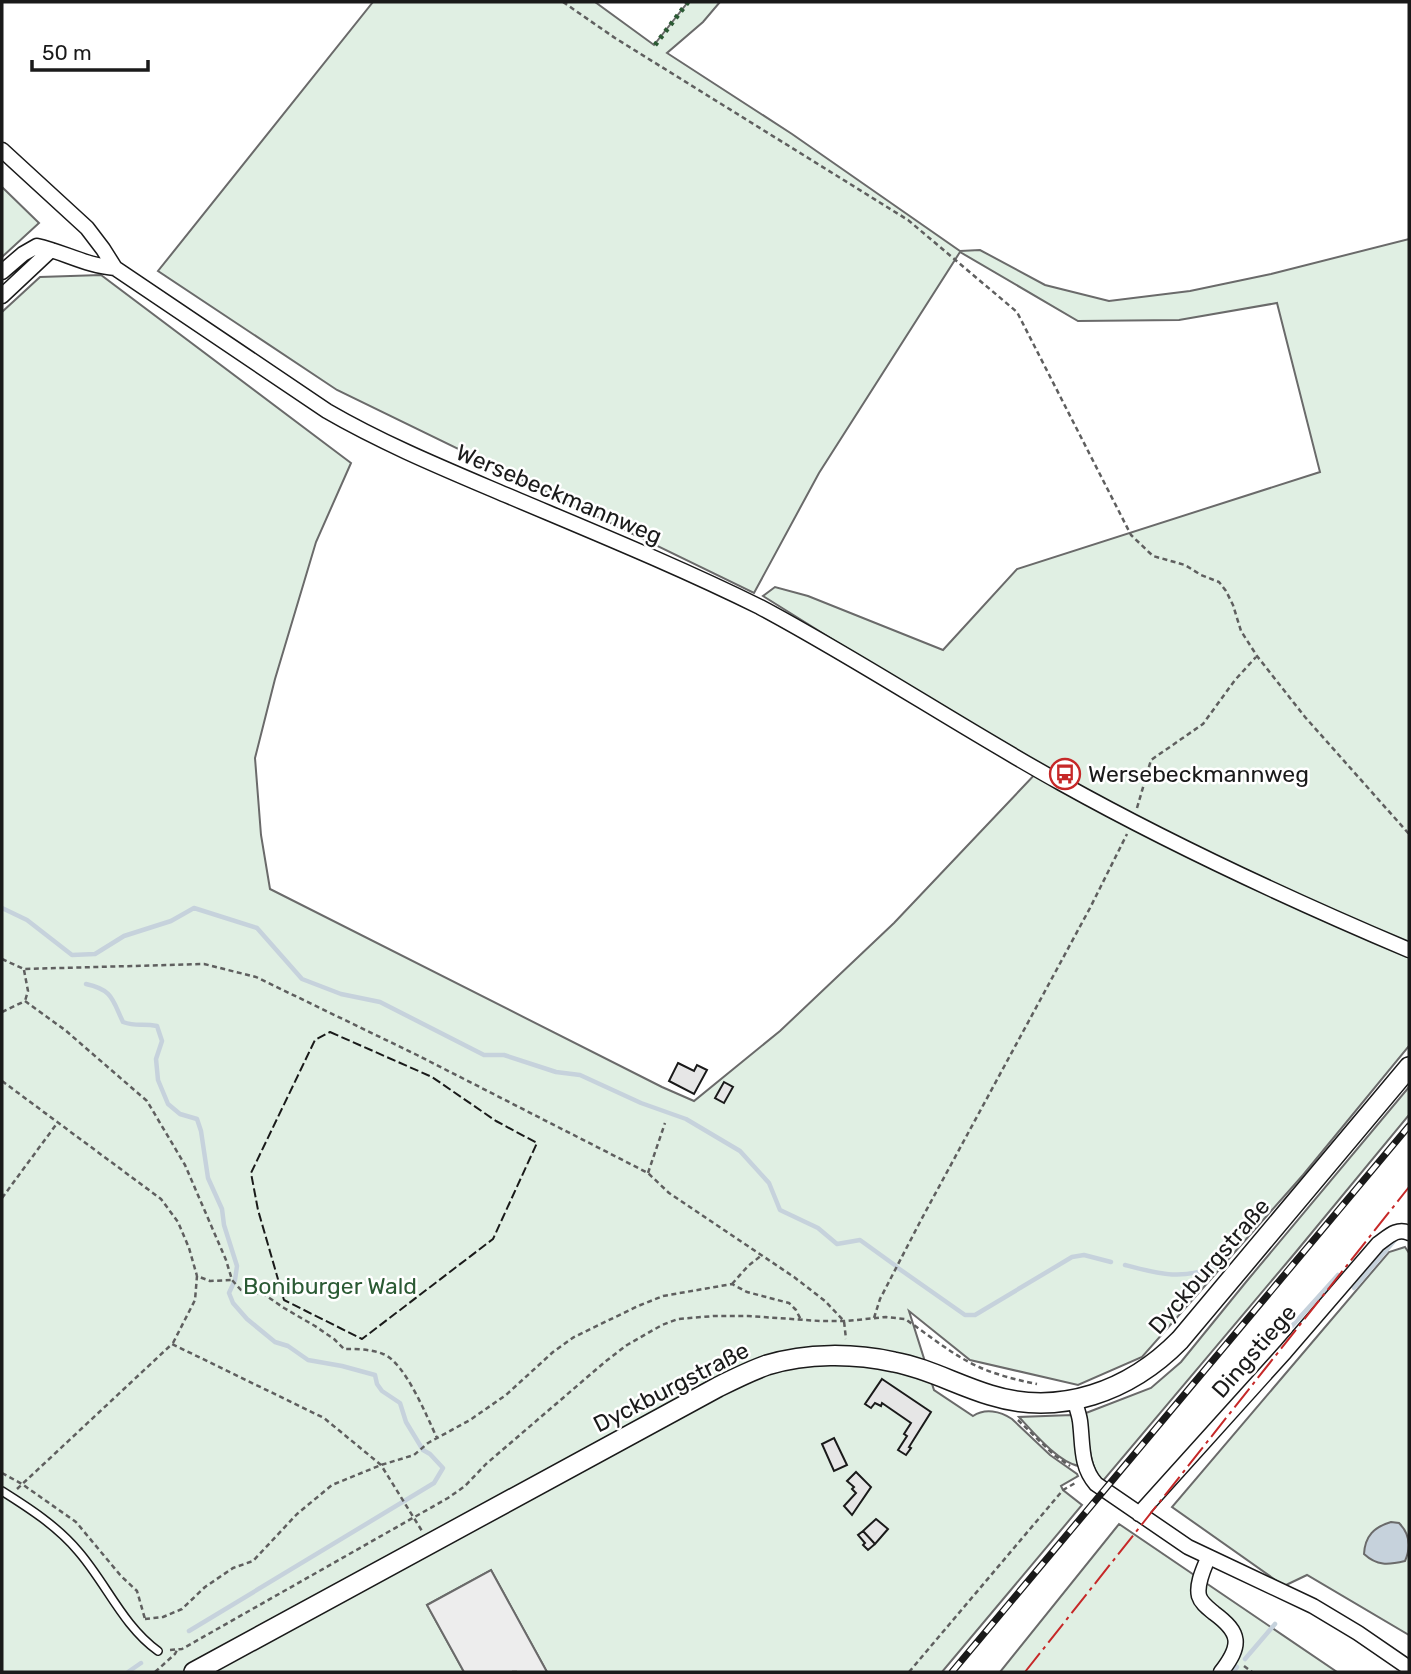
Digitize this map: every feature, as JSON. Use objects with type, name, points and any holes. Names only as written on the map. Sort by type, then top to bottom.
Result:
[{"type":"street","name":"Wersebeckmannweg","points":[[2,150],[87,228],[115,268]]},
{"type":"street","points":[[2,272],[37,246],[51,250]]},
{"type":"street","name":"Wersebeckmannweg","points":[[51,250],[85,263],[115,268],[362,432],[760,607],[1133,822],[1306,905],[1409,950]]},
{"type":"street","points":[[2,296],[51,250]]},
{"type":"street","name":"Dyckburgstraße","points":[[194,1672],[718,1387],[766,1366],[805,1358],[848,1356],[904,1364],[991,1396],[1014,1401],[1043,1402],[1089,1397],[1119,1385],[1149,1368],[1170,1350],[1409,1067]]},
{"type":"street","name":"Dingstiege","points":[[1139,1514],[1378,1244],[1396,1231],[1404,1230],[1409,1233]]},
{"type":"street","points":[[1074,1399],[1080,1420],[1083,1457],[1088,1474],[1096,1484],[1188,1547],[1313,1606],[1409,1668]]},
{"type":"street","points":[[1208,1558],[1199,1596],[1205,1606],[1230,1625],[1235,1640],[1233,1657],[1221,1672]]},
{"type":"lane","points":[[2,1491],[67,1539],[87,1562],[140,1636],[158,1651]]},
{"type":"path","points":[[564,2],[615,38],[908,220],[1017,312],[1131,535],[1153,556],[1185,565],[1219,582],[1233,605],[1241,631],[1257,656],[1305,717],[1409,834]]},
{"type":"path","points":[[874,1318],[880,1299],[921,1220],[1079,928],[1133,822],[1151,760],[1203,724],[1235,680],[1257,656]]},
{"type":"path","points":[[2,959],[24,969],[204,964],[256,977],[417,1055],[648,1173],[668,1193],[815,1293],[844,1321]]},
{"type":"path","points":[[2,1012],[25,1000],[28,991],[24,969]]},
{"type":"path","points":[[25,1000],[65,1030],[147,1101],[185,1165],[232,1280],[241,1290],[265,1295],[325,1332],[344,1349],[385,1354],[398,1365],[414,1390],[438,1438]]},
{"type":"path","points":[[2,1080],[161,1199],[178,1222],[197,1276],[195,1300],[172,1344],[10,1496]]},
{"type":"path","points":[[2,1198],[58,1122]]},
{"type":"path","points":[[648,1173],[665,1123]]},
{"type":"path","points":[[732,1284],[762,1255]]},
{"type":"path","points":[[197,1276],[209,1281],[232,1280]]},
{"type":"path","points":[[145,1619],[163,1617],[181,1609],[205,1587],[233,1568],[253,1561],[297,1514],[332,1485],[414,1455],[428,1443],[470,1420],[506,1395],[553,1352],[600,1323],[663,1296],[732,1284],[747,1292],[789,1303],[801,1320]]},
{"type":"path","points":[[158,1651],[182,1649],[194,1643],[415,1518],[465,1486],[486,1464],[606,1361],[643,1335],[678,1319],[748,1316],[844,1321],[896,1317],[905,1320],[978,1367],[1002,1376],[1044,1385]]},
{"type":"path","points":[[172,1344],[324,1418],[381,1465],[415,1518]]},
{"type":"path","points":[[1012,1411],[1032,1435],[1054,1455],[1071,1467],[1088,1474]]},
{"type":"path","points":[[909,1672],[1063,1490],[1088,1474]]},
{"type":"path","points":[[155,1672],[177,1650]]},
{"type":"path","points":[[512,1672],[520,1672]]},
{"type":"green space","name":"Boniburger Wald","points":[[373,2],[595,2],[654,45],[688,2],[720,2],[703,22],[667,53],[792,134],[960,251],[980,250],[1045,285],[1109,301],[1190,291],[1271,274],[1409,239],[1409,1046],[1303,1175],[1142,1357],[1078,1385],[970,1360],[909,1311],[934,1390],[973,1416],[992,1412],[1012,1419],[1050,1455],[1077,1474],[1078,1476],[1061,1486],[1082,1505],[942,1672],[547,1672],[491,1570],[427,1605],[464,1672],[2,1672],[2,312],[40,277],[101,275],[351,463],[316,542],[275,679],[255,758],[261,835],[270,889],[694,1101],[780,1031],[894,923],[1040,769],[763,596],[775,587],[808,596],[943,650],[1017,569],[1320,472],[1277,303],[1179,320],[1078,321],[960,252],[819,473],[754,593],[337,390],[158,271]]},
{"type":"green space","points":[[2,187],[39,223],[2,257]]},
{"type":"green space","points":[[1409,1087],[1409,1115],[1102,1482],[1091,1458],[1086,1413],[1151,1388],[1181,1362]]},
{"type":"green space","points":[[1405,1247],[1409,1253],[1409,1635],[1307,1575],[1284,1586],[1172,1507],[1389,1252]]},
{"type":"green space","points":[[1072,1415],[1079,1466],[1055,1453],[1019,1417]]},
{"type":"green space","points":[[1119,1524],[1337,1672],[1000,1672]]},
{"type":"shaded area","points":[[1391,1522],[1399,1523],[1405,1532],[1409,1546],[1407,1556],[1405,1561],[1378,1563],[1364,1554],[1366,1542],[1375,1530]]},
{"type":"shaded area","points":[[491,1570],[547,1672],[464,1672],[427,1605]]},
{"type":"building","points":[[678,1063],[694,1071],[697,1065],[707,1070],[694,1094],[669,1081]]},
{"type":"building","points":[[724,1082],[733,1087],[724,1103],[715,1098]]},
{"type":"building","points":[[882,1379],[931,1412],[906,1455],[898,1450],[911,1423],[882,1403],[881,1406],[875,1403],[871,1408],[865,1404]]},
{"type":"building","points":[[834,1438],[847,1465],[834,1471],[822,1444]]},
{"type":"building","points":[[856,1472],[871,1487],[852,1515],[844,1506],[856,1493],[847,1481]]},
{"type":"building","points":[[876,1519],[888,1529],[875,1544],[863,1531]]},
{"type":"building","points":[[863,1531],[875,1544],[868,1550],[858,1535]]},
{"type":"waterway","points":[[2,908],[27,920],[72,955],[95,954],[124,936],[171,921],[194,908],[257,928],[302,979],[341,994],[380,1002],[484,1055],[504,1055],[556,1072],[580,1075],[641,1103],[686,1119],[740,1151],[769,1183],[780,1210],[818,1228],[837,1244],[860,1240],[896,1266]]},
{"type":"waterway","points":[[86,984],[107,993],[114,1001],[123,1022],[157,1026],[162,1041],[156,1059],[158,1080],[168,1104],[180,1114],[197,1119],[201,1131],[208,1178],[222,1209],[224,1225],[237,1266],[229,1293],[233,1303],[247,1319],[275,1342],[288,1346],[308,1360],[375,1375],[382,1391],[400,1403],[406,1422],[423,1450],[443,1468],[434,1483],[189,1631]]},
{"type":"waterway","points":[[1354,1288],[1394,1241]]},
{"type":"waterway","points":[[898,1268],[965,1315],[975,1315],[1072,1257],[1084,1255],[1111,1262]]},
{"type":"waterway","points":[[1125,1265],[1172,1274],[1194,1273],[1220,1266]]},
{"type":"waterway","points":[[1292,1326],[1338,1275]]},
{"type":"waterway","points":[[1245,1659],[1275,1624]]},
{"type":"waterway","points":[[128,1672],[141,1663]]},
{"type":"waterway","points":[[1233,1672],[1237,1667]]},
{"type":"railway","points":[[952,1672],[1409,1126]]},
{"type":"hedge","points":[[655,45],[688,2]]},
{"type":"fence","points":[[330,1032],[432,1077],[496,1121],[537,1143],[493,1239],[362,1339],[284,1300],[258,1210],[251,1173],[315,1040],[330,1032]]},
{"type":"power","points":[[1025,1672],[1409,1187]]},
{"type":"place","name":"Wersebeckmannweg","points":[[1065,774]]}]
